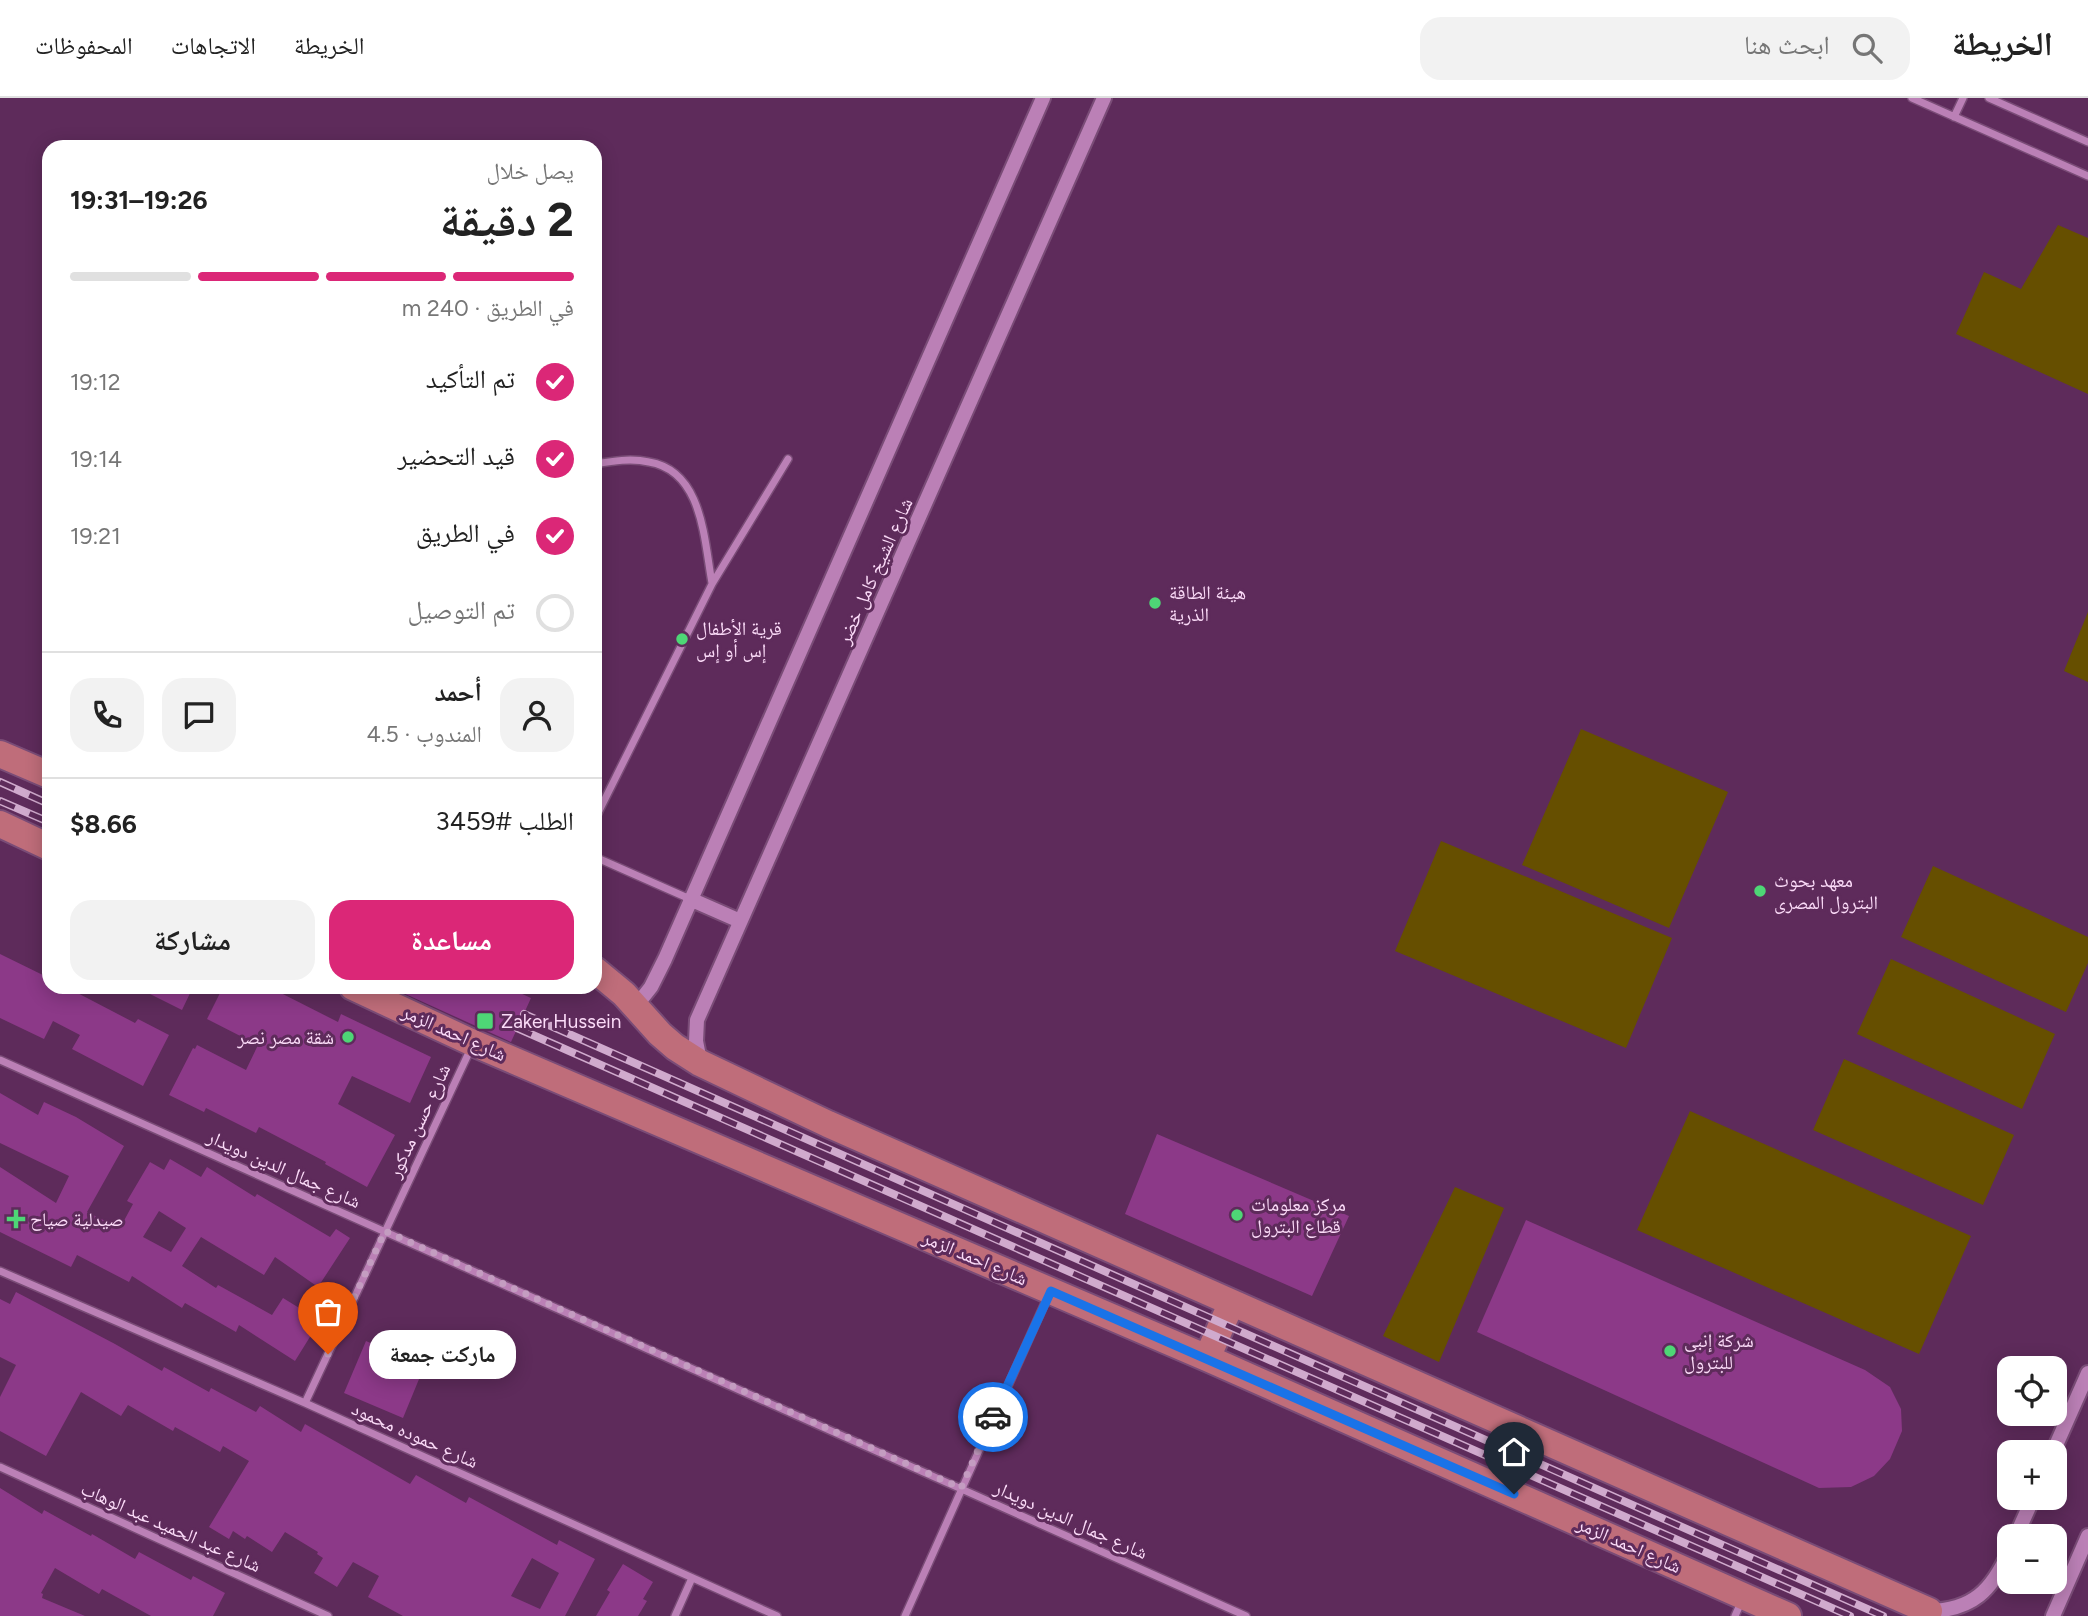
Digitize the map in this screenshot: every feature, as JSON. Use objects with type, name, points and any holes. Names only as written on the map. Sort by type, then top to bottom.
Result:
[{"type":"main road","name":"شارع الشيخ كامل خضر","points":[[636,1006],[658,973],[1043,98]]},
{"type":"main road","name":"شارع الشيخ كامل خضر","points":[[700,1063],[695,1041],[698,1020],[1104,98]]},
{"type":"main road","points":[[0,754],[42,772]]},
{"type":"main road","points":[[0,824],[42,844]]},
{"type":"main road","points":[[690,899],[740,921]]},
{"type":"main road","points":[[602,975],[636,1006],[667,1041],[700,1063],[859,1139],[1935,1614],[1956,1608],[1979,1596],[1997,1576]]},
{"type":"main road","name":"شارع احمد الزمر","points":[[368,994],[473,1042],[1206,1358],[1740,1606],[1788,1616]]},
{"type":"main road","points":[[1206,1358],[1231,1304]]},
{"type":"main road","points":[[2058,1440],[2088,1373]]},
{"type":"main road","points":[[2053,1616],[2088,1536]]},
{"type":"street","points":[[1912,98],[2088,176]]},
{"type":"street","points":[[1954,117],[1964,98]]},
{"type":"street","points":[[1989,98],[2088,142]]},
{"type":"street","points":[[602,805],[712,584],[788,459]]},
{"type":"street","points":[[602,463],[624,460],[650,462],[670,469],[683,481],[695,499],[712,584]]},
{"type":"street","points":[[602,859],[690,899]]},
{"type":"street","name":"شارع حسن مدكور","points":[[305,1403],[473,1042]]},
{"type":"street","name":"شارع جمال الدين دويدار","points":[[0,1060],[1246,1616]]},
{"type":"street","name":"شارع حموده محمود","points":[[0,1271],[305,1403],[777,1616]]},
{"type":"street","points":[[905,1616],[1051,1291]]},
{"type":"street","name":"شارع عبد الحميد عبد الوهاب","points":[[0,1467],[328,1616]]},
{"type":"street","points":[[675,1616],[692,1578]]},
{"type":"shaded area","points":[[2058,225],[2088,238],[2088,394],[1956,334],[1984,272],[2021,289]]},
{"type":"shaded area","points":[[2088,612],[2088,682],[2064,671]]},
{"type":"shaded area","points":[[1581,729],[1728,792],[1669,928],[1522,865]]},
{"type":"shaded area","points":[[1441,841],[1672,938],[1626,1048],[1395,951]]},
{"type":"shaded area","points":[[1933,866],[2088,937],[2088,963],[2066,1012],[1901,937]]},
{"type":"shaded area","points":[[1891,959],[2055,1034],[2022,1109],[1857,1034]]},
{"type":"shaded area","points":[[1844,1059],[2014,1135],[1983,1205],[1813,1130]]},
{"type":"shaded area","points":[[1690,1111],[1971,1236],[1919,1354],[1637,1230]]},
{"type":"shaded area","points":[[1455,1187],[1504,1208],[1439,1362],[1383,1336]]},
{"type":"building","points":[[0,954],[42,975],[42,994],[79,994],[135,1023],[138,1019],[169,1035],[143,1086],[72,1049],[80,1035],[53,1021],[44,1039],[0,1018]]},
{"type":"building","points":[[150,994],[190,994],[182,1010]]},
{"type":"building","points":[[220,994],[283,994],[338,1022],[341,1014],[431,1057],[410,1103],[352,1076],[338,1104],[395,1135],[367,1187],[259,1127],[256,1133],[206,1108],[204,1112],[169,1095],[197,1045],[246,1070],[258,1045],[207,1019]]},
{"type":"building","name":"Zaker Hussein","points":[[405,994],[522,994],[531,998],[511,1042]]},
{"type":"building","points":[[0,1093],[38,1115],[44,1102],[76,1117],[124,1146],[87,1212],[120,1228],[133,1204],[127,1201],[150,1162],[164,1170],[170,1159],[201,1177],[207,1167],[255,1197],[257,1194],[330,1237],[336,1229],[350,1238],[318,1287],[275,1257],[264,1275],[201,1237],[182,1266],[216,1288],[218,1285],[272,1315],[283,1298],[309,1314],[301,1325],[313,1332],[295,1361],[239,1325],[236,1332],[185,1303],[182,1308],[132,1276],[129,1282],[77,1255],[71,1267],[0,1232],[0,1167],[56,1203],[69,1176],[0,1143]],"holes":[[[159,1211],[186,1228],[171,1252],[143,1237]]]},
{"type":"building","name":"مركز معلومات قطاع البترول","points":[[1157,1134],[1349,1216],[1312,1296],[1125,1214]]},
{"type":"building","name":"شركة إنبى للبترول","points":[[1526,1220],[1865,1370],[1890,1387],[1901,1409],[1902,1431],[1890,1459],[1874,1476],[1851,1487],[1819,1488],[1477,1332]]},
{"type":"building","points":[[16,1292],[162,1371],[164,1367],[209,1392],[211,1388],[256,1412],[260,1406],[301,1432],[305,1424],[410,1484],[416,1475],[466,1503],[469,1497],[557,1545],[559,1540],[595,1559],[565,1616],[403,1616],[368,1597],[379,1576],[353,1562],[337,1587],[314,1573],[323,1558],[318,1552],[285,1532],[272,1552],[247,1536],[245,1539],[233,1531],[229,1539],[209,1527],[249,1461],[223,1446],[220,1452],[175,1427],[173,1431],[128,1405],[121,1416],[81,1392],[46,1456],[0,1431],[0,1397],[16,1365],[0,1357],[0,1299],[10,1304]],"holes":[[[532,1558],[559,1573],[540,1609],[511,1596]]]},
{"type":"building","points":[[366,1341],[424,1367],[403,1418],[344,1393]]},
{"type":"building","points":[[0,1488],[42,1514],[44,1510],[135,1559],[139,1552],[191,1580],[193,1576],[225,1593],[213,1616],[151,1616],[102,1589],[99,1594],[55,1568],[41,1593],[42,1598],[85,1616],[0,1616]]},
{"type":"building","points":[[623,1564],[653,1582],[643,1599],[647,1601],[638,1616],[596,1616],[610,1592],[607,1590]]},
{"type":"railway","points":[[0,782],[42,801]]},
{"type":"railway","points":[[0,801],[42,819]]},
{"type":"railway","points":[[524,1014],[1883,1616]]},
{"type":"railway","points":[[517,1028],[1850,1616]]},
{"type":"way so far","points":[[328,1354],[385,1231],[961,1488],[993,1417]]},
{"type":"place","name":"هيئة الطاقة الذرية","points":[[1155,603]]},
{"type":"place","name":"قرية الأطفال إس أو إس","points":[[682,639]]},
{"type":"place","name":"معهد بحوث البترول المصرى","points":[[1760,891]]},
{"type":"place","name":"Zaker Hussein","points":[[485,1021]]},
{"type":"place","name":"شقة مصر نصر","points":[[348,1037]]},
{"type":"place","name":"مركز معلومات قطاع البترول","points":[[1237,1215]]},
{"type":"place","name":"صيدلية صياح","points":[[16,1219]]},
{"type":"place","name":"شركة إنبى للبترول","points":[[1670,1351]]},
{"type":"place","name":"ماركت جمعة","points":[[328,1354]]},
{"type":"route","points":[[993,1417],[1051,1291],[1514,1494]]}]
